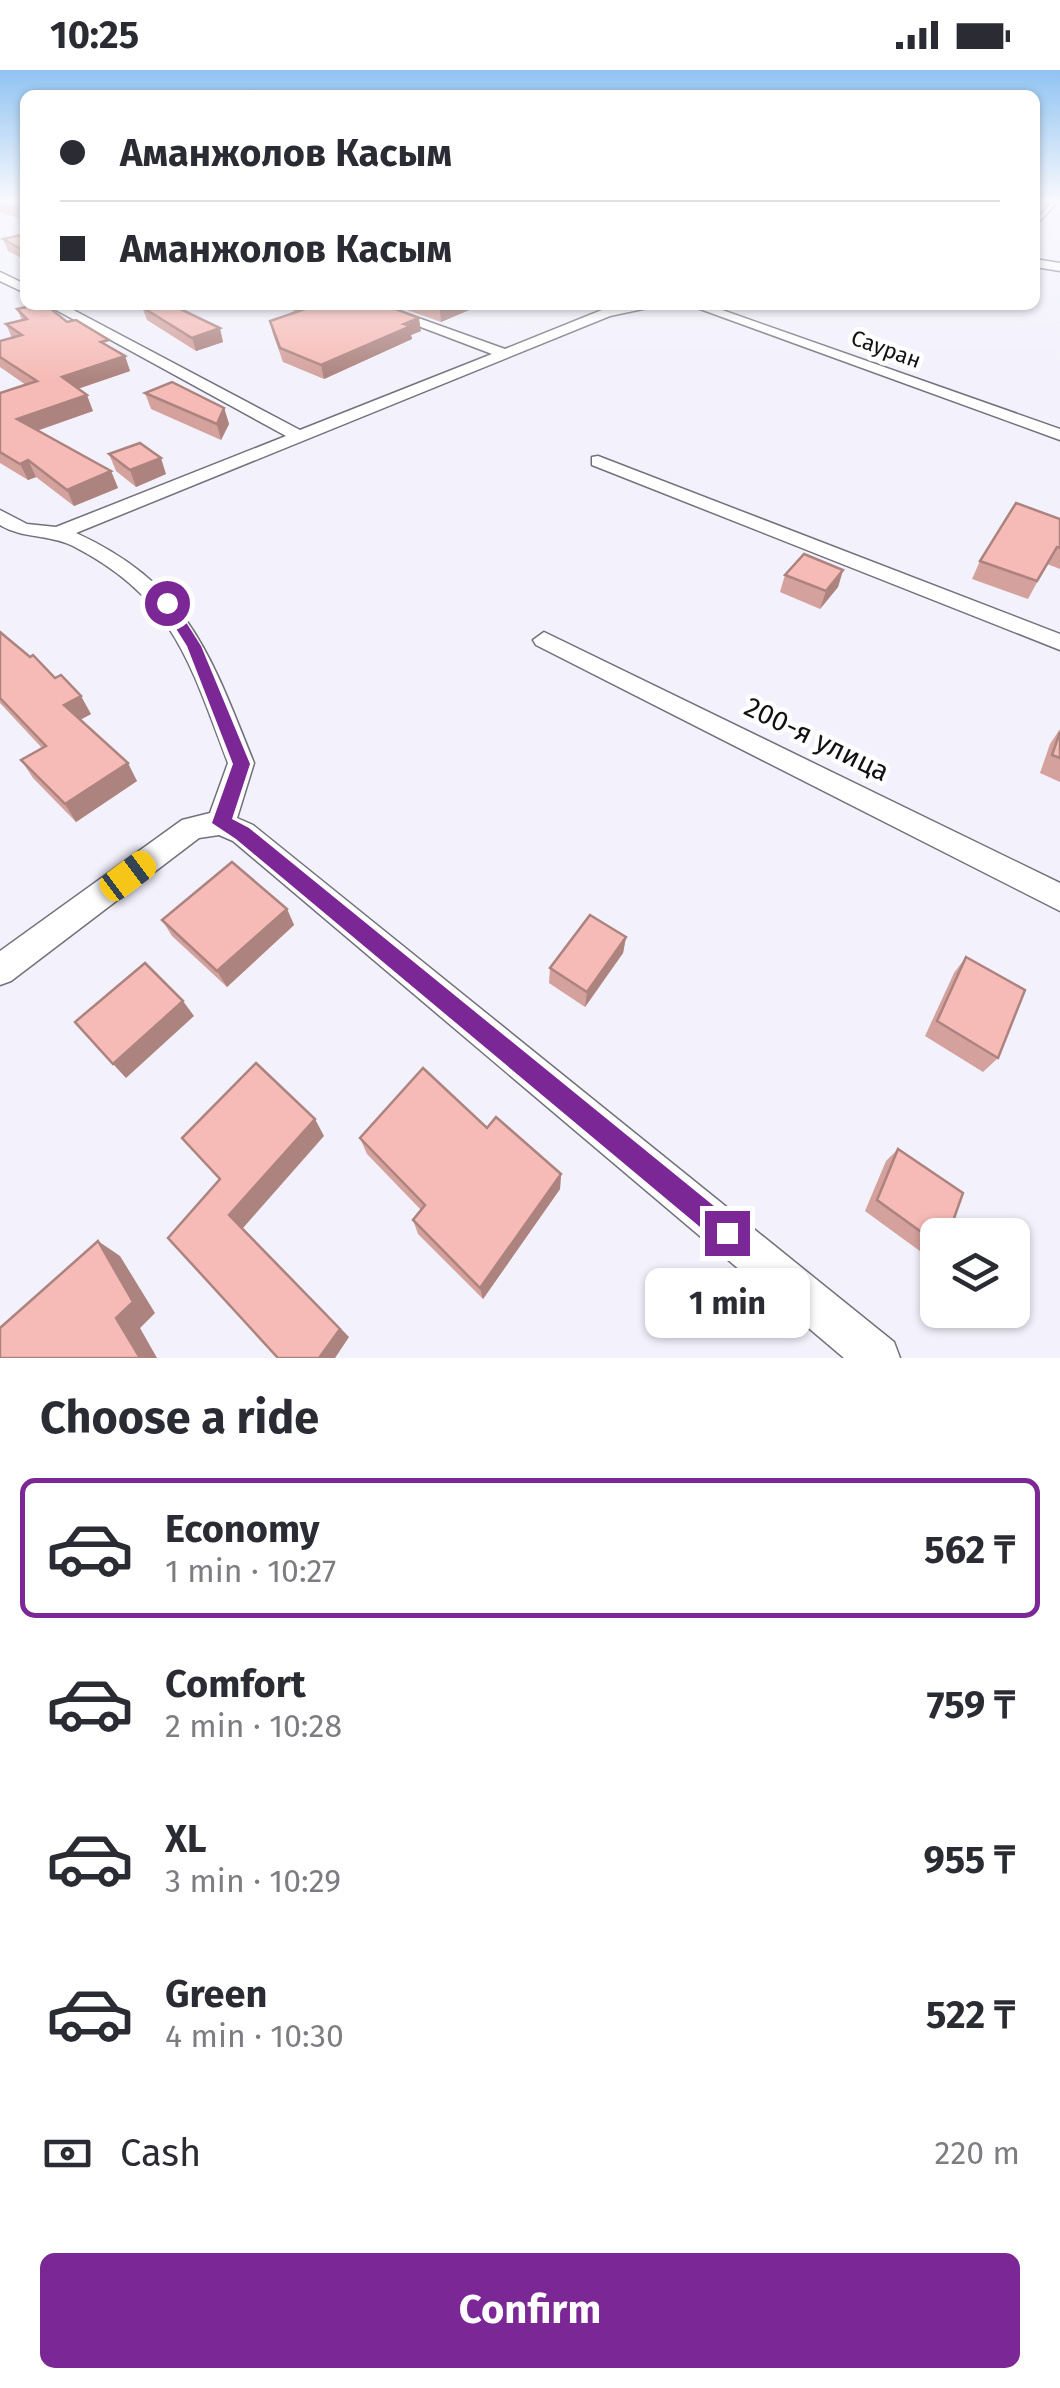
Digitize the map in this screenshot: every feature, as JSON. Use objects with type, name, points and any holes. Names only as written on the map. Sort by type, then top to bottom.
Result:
[{"type":"street","points":[[63,310],[298,436]]},
{"type":"street","points":[[384,310],[504,353]]},
{"type":"street","points":[[58,533],[504,353],[607,314],[628,310]]},
{"type":"street","name":"Сауран","points":[[710,310],[1060,435]]},
{"type":"street","points":[[598,461],[1060,642]]},
{"type":"street","points":[[0,516],[18,531],[58,533],[122,562],[167,603],[194,646],[242,764],[221,823]]},
{"type":"street","name":"200-я улица","points":[[544,640],[1060,898]]},
{"type":"street","points":[[0,970],[192,828],[221,823],[243,834],[878,1358]]},
{"type":"building","points":[[17,309],[52,310],[67,322],[76,320],[109,340],[101,342],[125,356],[62,377],[87,395],[17,419],[111,471],[67,490],[28,460],[20,464],[0,452],[0,393],[37,381],[0,357],[0,341],[22,335],[6,324],[27,319]]},
{"type":"building","points":[[147,310],[182,310],[220,328],[192,338]]},
{"type":"building","points":[[302,310],[398,310],[419,318],[404,324],[411,326],[321,365],[280,348],[270,321]]},
{"type":"building","points":[[172,382],[224,408],[217,424],[145,393]]},
{"type":"building","points":[[140,443],[161,458],[130,470],[109,454]]},
{"type":"building","points":[[1016,503],[1060,519],[1060,548],[1057,547],[1037,581],[980,561]]},
{"type":"building","points":[[804,554],[843,570],[826,591],[785,575]]},
{"type":"building","points":[[0,632],[30,657],[33,655],[55,678],[61,675],[81,696],[64,705],[128,763],[65,804],[21,760],[46,746],[0,698]]},
{"type":"building","points":[[1060,732],[1060,758],[1052,755]]},
{"type":"building","points":[[232,862],[287,909],[217,971],[162,920]]},
{"type":"building","points":[[590,915],[626,937],[587,992],[550,968]]},
{"type":"building","points":[[966,957],[1025,990],[998,1058],[937,1021]]},
{"type":"building","points":[[145,963],[183,1001],[113,1064],[75,1022]]},
{"type":"building","points":[[256,1063],[315,1119],[229,1215],[340,1329],[319,1358],[278,1358],[168,1238],[220,1179],[182,1138]]},
{"type":"building","points":[[423,1068],[487,1128],[496,1117],[561,1174],[480,1288],[413,1220],[425,1205],[360,1138]]},
{"type":"building","points":[[898,1149],[963,1193],[954,1218],[920,1218],[920,1231],[877,1200]]},
{"type":"building","points":[[98,1241],[133,1302],[116,1318],[140,1358],[0,1358],[0,1328]]},
{"type":"route","points":[[167,603],[194,646],[242,764],[221,823],[243,834],[727,1233]]}]
